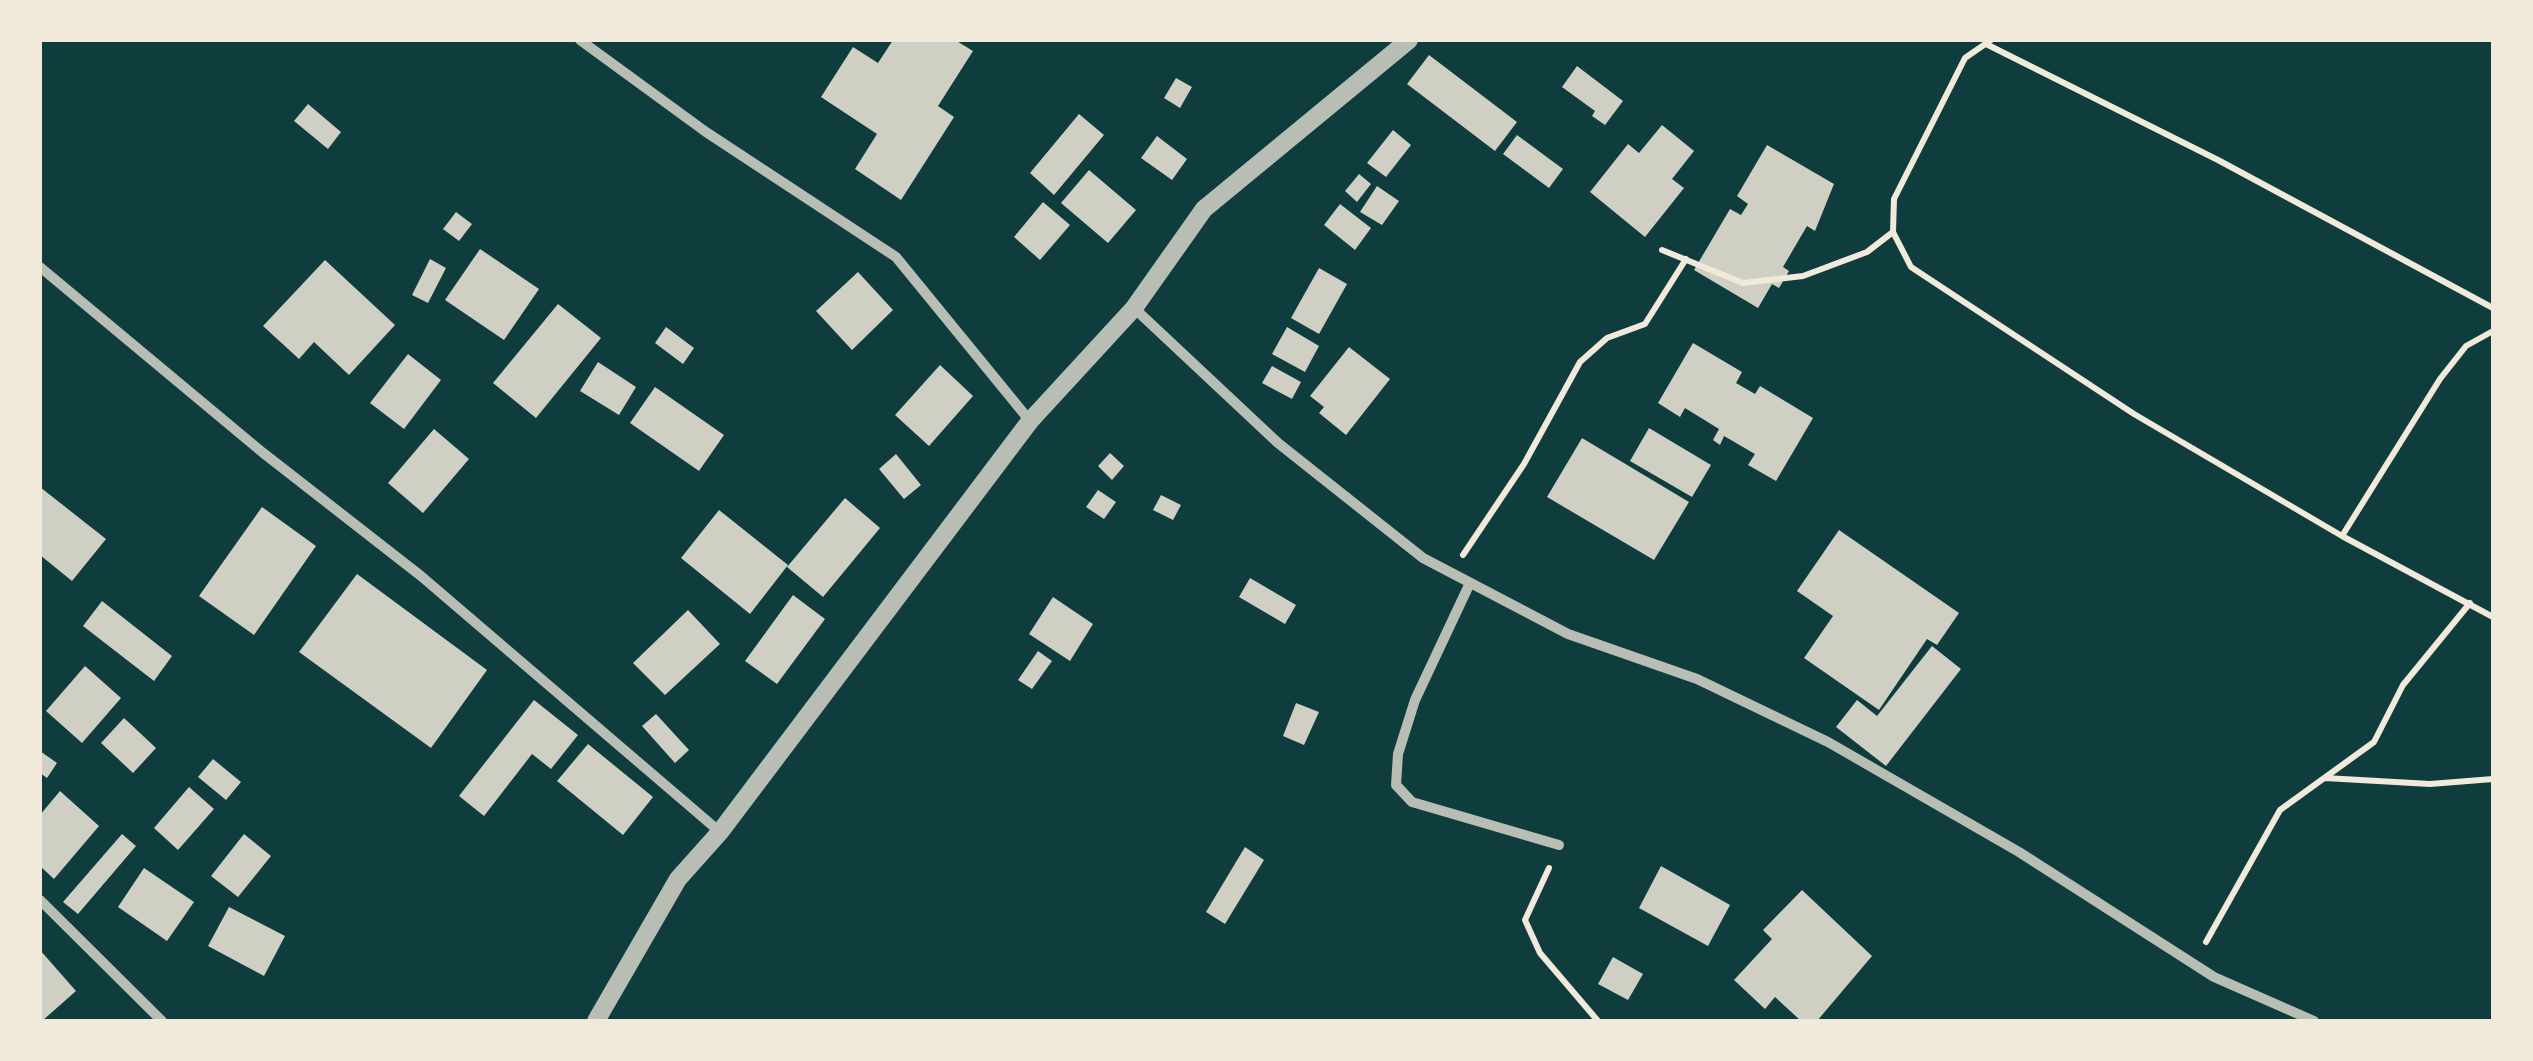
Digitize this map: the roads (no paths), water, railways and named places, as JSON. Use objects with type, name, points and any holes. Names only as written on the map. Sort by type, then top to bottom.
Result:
[{"type":"street","points":[[580,40],[706,132],[896,257],[1030,421]]},
{"type":"street","points":[[596,1021],[678,879],[720,832],[1030,421],[1134,308],[1204,209],[1409,40]]},
{"type":"street","points":[[40,267],[262,452],[421,576],[720,832]]},
{"type":"street","points":[[1134,308],[1278,444],[1423,558],[1568,634],[1698,679],[1828,742],[2018,852],[2192,964],[2314,1021]]},
{"type":"street","points":[[1470,583],[1415,700],[1398,754],[1396,785],[1412,802],[1559,846]]},
{"type":"street","points":[[40,900],[162,1021]]}]
